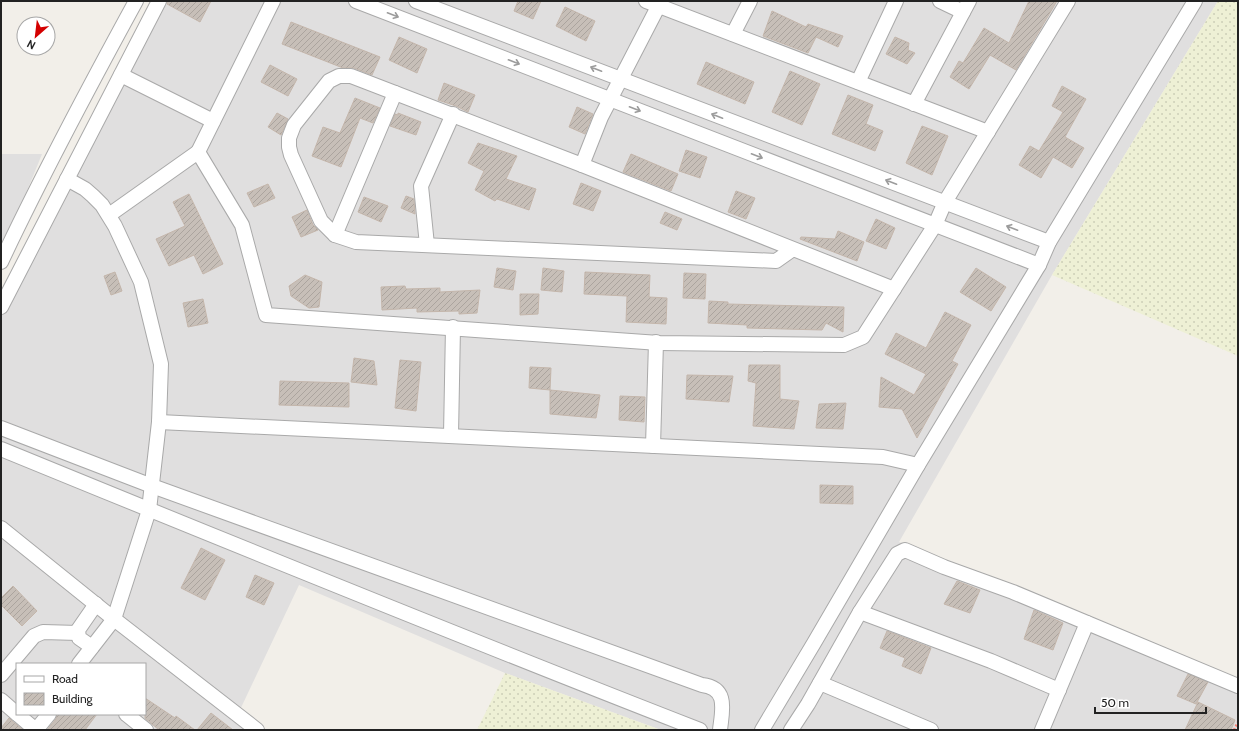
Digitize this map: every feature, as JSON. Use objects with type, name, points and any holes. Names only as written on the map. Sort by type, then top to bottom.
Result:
[{"type":"street","points":[[1,262],[34,191],[136,1]]},
{"type":"street","points":[[1,307],[159,1]]},
{"type":"street","points":[[109,215],[198,152],[273,1]]},
{"type":"street","points":[[356,1],[1039,265]]},
{"type":"street","points":[[416,1],[1049,242]]},
{"type":"street","points":[[733,34],[750,1]]},
{"type":"street","points":[[858,82],[896,1]]},
{"type":"street","points":[[914,104],[966,6],[940,1]]},
{"type":"street","points":[[198,152],[242,225],[266,315],[656,342],[844,345],[863,337],[934,225],[945,202],[1068,1]]},
{"type":"street","points":[[762,730],[1039,265],[1049,242],[1195,1]]},
{"type":"street","points":[[582,165],[601,117],[621,79],[655,3],[988,132]]},
{"type":"street","points":[[121,75],[213,121]]},
{"type":"street","points":[[793,249],[776,261],[427,244],[356,242],[335,235],[321,221],[290,155],[289,147],[291,131],[329,81],[339,76],[351,76],[453,114],[894,289]]},
{"type":"street","points":[[335,235],[395,93]]},
{"type":"street","points":[[427,244],[421,186],[453,114]]},
{"type":"street","points":[[60,141],[81,152]]},
{"type":"street","points":[[67,179],[81,186],[93,196],[109,215],[141,282],[161,364],[159,422],[149,510],[114,619],[80,663]]},
{"type":"street","points":[[34,191],[56,201]]},
{"type":"street","points":[[451,435],[453,327]]},
{"type":"street","points":[[653,446],[656,342]]},
{"type":"street","points":[[159,422],[883,457],[918,466]]},
{"type":"street","points":[[1,428],[152,486],[687,680],[708,686],[718,692],[722,700],[723,704],[720,730]]},
{"type":"street","points":[[1,448],[149,510],[700,730]]},
{"type":"street","points":[[1,528],[114,619],[257,730]]},
{"type":"street","points":[[792,730],[820,684],[860,612],[897,554],[905,550],[944,567],[1013,592],[1238,686]]},
{"type":"street","points":[[92,647],[79,638],[78,634],[79,628],[96,604]]},
{"type":"street","points":[[860,612],[990,661],[1059,690]]},
{"type":"street","points":[[1042,730],[1087,623]]},
{"type":"street","points":[[1,675],[34,636],[43,632],[78,634]]},
{"type":"street","points":[[820,684],[931,730]]},
{"type":"street","points":[[1,700],[16,713]]},
{"type":"street","points":[[18,715],[36,730],[48,715]]},
{"type":"street","points":[[127,715],[146,730]]},
{"type":"path","points":[[1234,730],[1238,722]]},
{"type":"shaded area","points":[[151,1],[1218,1],[1052,275],[899,542],[1238,681],[1238,730],[661,730],[505,673],[299,585],[238,714],[258,730],[1,730],[1,290]]},
{"type":"shaded area","points":[[1,154],[42,154],[1,255]]},
{"type":"green space","points":[[1218,1],[1238,1],[1238,356],[1052,275]]},
{"type":"green space","points":[[505,673],[661,730],[477,730]]},
{"type":"building","points":[[167,1],[211,1],[200,22],[167,4]]},
{"type":"building","points":[[518,1],[541,1],[533,19],[514,11]]},
{"type":"building","points":[[1029,1],[1057,1],[1016,70],[990,55],[969,89],[950,77],[959,61],[963,63],[984,28],[1009,43]]},
{"type":"building","points":[[565,7],[595,21],[586,41],[556,26]]},
{"type":"building","points":[[772,11],[806,27],[808,24],[843,36],[838,47],[816,37],[808,53],[763,36]]},
{"type":"building","points":[[291,22],[380,57],[372,75],[354,68],[343,68],[282,44]]},
{"type":"building","points":[[399,37],[427,49],[417,73],[389,60]]},
{"type":"building","points":[[895,37],[909,43],[908,50],[915,53],[907,64],[886,54]]},
{"type":"building","points":[[706,62],[754,82],[745,104],[697,84]]},
{"type":"building","points":[[270,65],[297,79],[288,96],[261,82]]},
{"type":"building","points":[[790,71],[820,84],[802,125],[772,112]]},
{"type":"building","points":[[444,83],[475,95],[468,112],[438,100]]},
{"type":"building","points":[[1062,86],[1086,99],[1065,137],[1084,148],[1072,168],[1053,157],[1041,178],[1019,165],[1030,146],[1039,151],[1063,112],[1052,106]]},
{"type":"building","points":[[848,95],[873,105],[866,124],[883,131],[875,151],[832,134]]},
{"type":"building","points":[[355,98],[380,108],[373,123],[360,118],[341,167],[312,156],[323,127],[340,133]]},
{"type":"building","points":[[577,107],[593,114],[585,134],[569,127]]},
{"type":"building","points":[[277,113],[288,119],[281,135],[268,127]]},
{"type":"building","points":[[398,113],[421,122],[416,135],[390,126],[395,114],[398,115]]},
{"type":"building","points":[[922,126],[948,136],[932,175],[906,163]]},
{"type":"building","points":[[478,143],[517,156],[506,179],[536,189],[529,210],[497,199],[495,201],[475,190],[484,171],[468,163]]},
{"type":"building","points":[[686,150],[707,157],[700,178],[679,171]]},
{"type":"building","points":[[631,154],[678,174],[671,191],[623,172]]},
{"type":"building","points":[[581,183],[601,191],[593,211],[573,204]]},
{"type":"building","points":[[268,184],[275,198],[254,207],[247,193]]},
{"type":"building","points":[[736,191],[755,198],[746,219],[728,212]]},
{"type":"building","points":[[189,194],[223,264],[203,274],[194,255],[169,266],[156,239],[185,226],[173,202]]},
{"type":"building","points":[[406,196],[414,199],[415,214],[401,208]]},
{"type":"building","points":[[364,197],[388,206],[381,222],[358,212]]},
{"type":"building","points":[[307,210],[313,225],[318,230],[301,237],[292,217]]},
{"type":"building","points":[[665,212],[682,219],[677,230],[660,223]]},
{"type":"building","points":[[876,219],[895,228],[886,249],[866,241]]},
{"type":"building","points":[[838,231],[864,242],[857,261],[800,239],[801,237],[835,239]]},
{"type":"building","points":[[497,268],[516,271],[513,290],[494,287]]},
{"type":"building","points":[[543,268],[564,271],[562,292],[541,290]]},
{"type":"building","points":[[976,268],[1006,287],[991,311],[960,292]]},
{"type":"building","points":[[115,272],[122,291],[111,295],[104,276]]},
{"type":"building","points":[[585,272],[650,275],[649,297],[667,298],[666,324],[626,322],[627,296],[584,294]]},
{"type":"building","points":[[684,273],[706,274],[705,299],[683,298]]},
{"type":"building","points":[[305,275],[322,282],[319,307],[309,308],[291,296],[289,286]]},
{"type":"building","points":[[405,286],[406,289],[440,288],[440,292],[480,290],[477,313],[459,314],[459,311],[417,312],[417,308],[382,310],[381,287]]},
{"type":"building","points":[[520,294],[539,294],[538,314],[520,315]]},
{"type":"building","points":[[203,299],[208,323],[188,327],[183,303]]},
{"type":"building","points":[[709,301],[728,302],[728,304],[844,307],[843,332],[826,323],[822,330],[747,328],[747,325],[708,323]]},
{"type":"building","points":[[945,312],[971,325],[952,361],[958,364],[917,438],[902,409],[879,407],[881,377],[914,395],[926,374],[885,354],[896,333],[926,348]]},
{"type":"building","points":[[354,358],[374,361],[377,385],[351,382]]},
{"type":"building","points":[[400,360],[421,362],[416,411],[395,408]]},
{"type":"building","points":[[749,365],[780,365],[780,399],[799,401],[794,429],[753,426],[756,383],[748,381]]},
{"type":"building","points":[[530,367],[551,368],[550,390],[529,388]]},
{"type":"building","points":[[687,375],[733,376],[729,402],[686,399]]},
{"type":"building","points":[[280,381],[349,383],[349,407],[279,405]]},
{"type":"building","points":[[550,390],[600,395],[596,418],[550,414]]},
{"type":"building","points":[[620,396],[645,397],[644,422],[619,420]]},
{"type":"building","points":[[846,403],[843,429],[816,428],[819,404]]},
{"type":"building","points":[[820,485],[853,486],[853,504],[820,503]]},
{"type":"building","points":[[201,548],[225,560],[205,600],[181,588]]},
{"type":"building","points":[[255,575],[274,583],[264,605],[246,597]]},
{"type":"building","points":[[957,581],[980,590],[970,613],[944,604]]},
{"type":"building","points":[[13,586],[37,611],[22,626],[1,605],[1,598]]},
{"type":"building","points":[[1034,610],[1063,623],[1053,650],[1024,639]]},
{"type":"building","points":[[887,631],[931,648],[921,674],[902,666],[905,658],[880,648]]},
{"type":"building","points":[[1188,674],[1208,682],[1196,704],[1177,696]]},
{"type":"building","points":[[146,699],[175,718],[176,716],[195,730],[159,730],[145,718]]},
{"type":"building","points":[[1198,702],[1235,720],[1231,730],[1185,730]]},
{"type":"building","points":[[211,713],[233,730],[197,730]]},
{"type":"building","points":[[57,715],[96,715],[85,730],[47,730],[56,719]]},
{"type":"building","points":[[9,718],[23,730],[1,730]]}]
